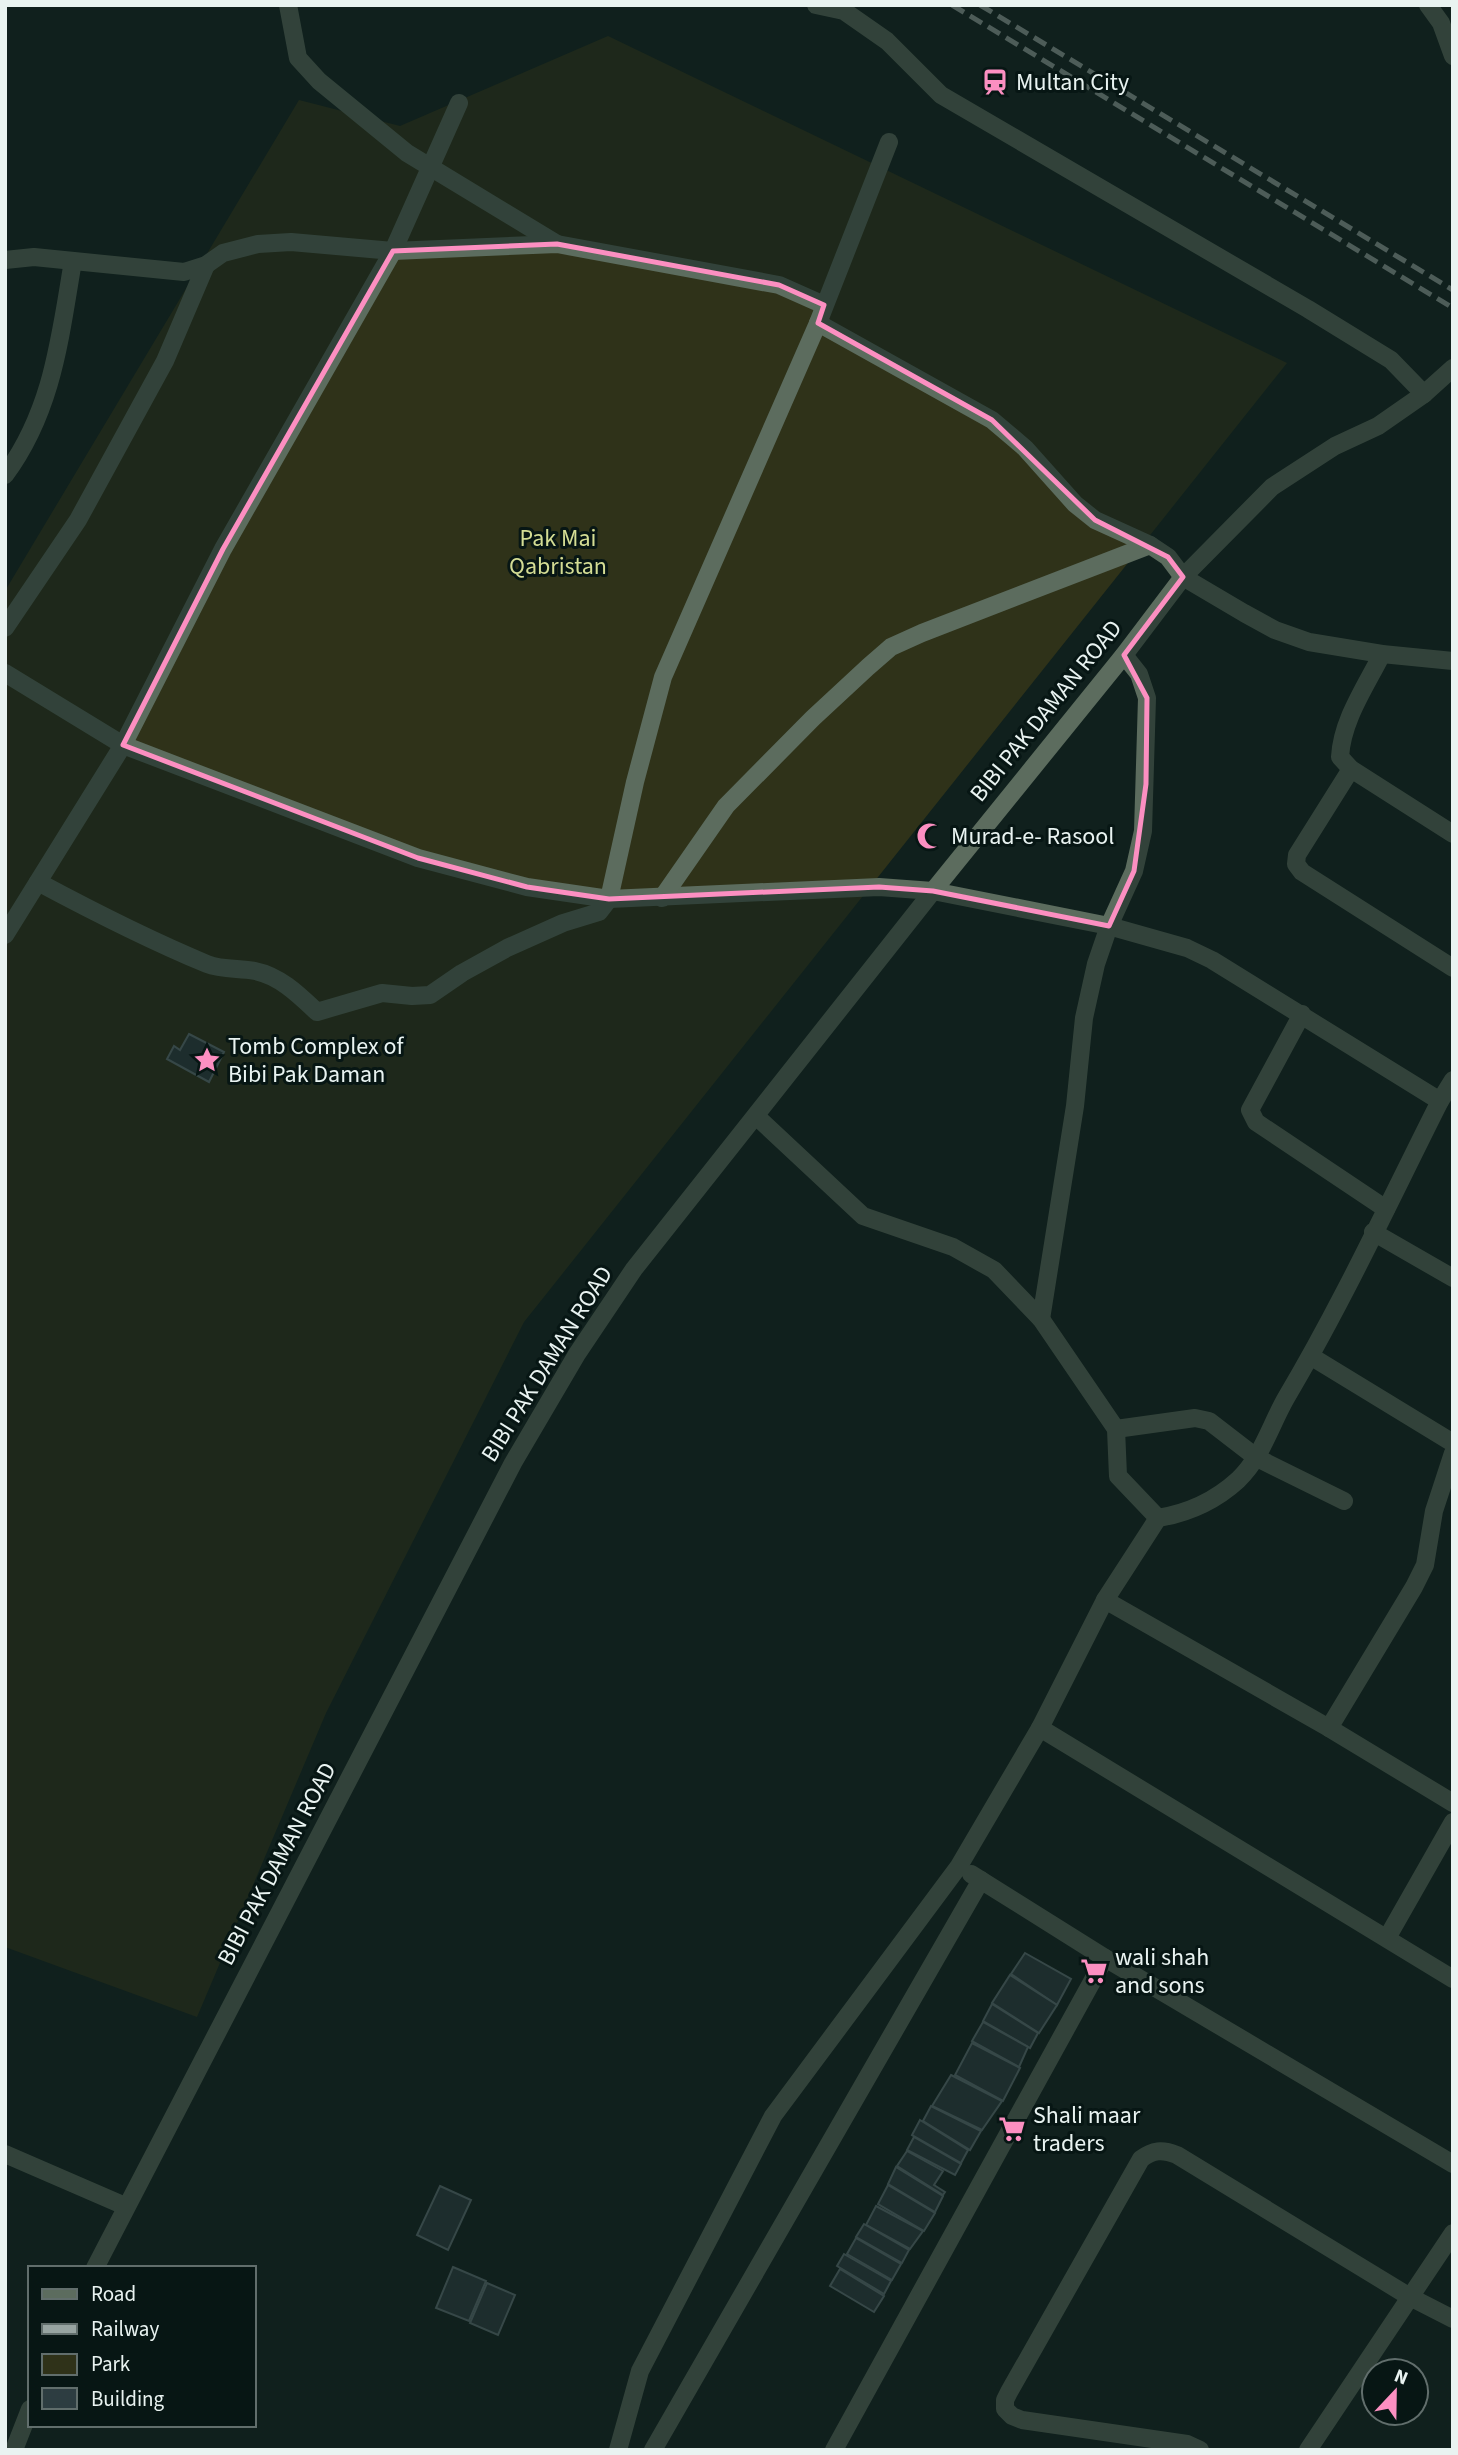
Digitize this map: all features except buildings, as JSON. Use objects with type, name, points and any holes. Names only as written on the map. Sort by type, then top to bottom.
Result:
[{"type":"street","points":[[288,5],[298,58],[319,81],[407,153],[557,243]]},
{"type":"street","points":[[816,5],[844,11],[887,41],[941,95],[1391,360],[1424,394]]},
{"type":"street","points":[[1428,5],[1441,23],[1453,55]]},
{"type":"street","points":[[5,935],[123,745],[223,549],[393,251],[459,103]]},
{"type":"street","points":[[38,882],[121,926],[212,965],[257,971],[275,978],[295,991],[317,1012],[382,993],[430,995],[507,948],[563,923],[599,912],[610,899],[638,769],[663,677],[821,314],[890,142]]},
{"type":"street","points":[[5,260],[34,257],[184,272],[206,265],[223,253],[258,244],[291,242],[393,251],[557,243],[779,285],[992,420],[1025,447],[1075,504],[1095,520],[1150,545],[1168,557],[1183,577],[1275,630],[1309,642],[1382,654],[1453,660]]},
{"type":"street","points":[[5,475],[20,455],[35,425],[52,378],[74,261]]},
{"type":"street","points":[[5,628],[78,520],[165,361],[206,265]]},
{"type":"street","name":"BIBI PAK DAMAN ROAD","points":[[96,2266],[513,1463],[577,1354],[634,1269],[1124,655],[1183,577],[1272,487],[1335,446],[1378,426],[1424,394],[1453,368]]},
{"type":"street","points":[[662,898],[726,806],[813,718],[891,647],[1150,545]]},
{"type":"street","points":[[1382,654],[1349,718],[1340,743],[1340,757],[1351,769],[1453,834]]},
{"type":"street","points":[[1041,1319],[1075,1107],[1084,1018],[1096,964],[1109,926],[1134,871],[1143,831],[1147,698],[1139,674],[1124,655]]},
{"type":"street","points":[[5,673],[123,745],[418,858],[527,887],[610,899],[879,887],[933,891],[1109,926],[1187,948],[1303,1014],[1440,1101]]},
{"type":"street","points":[[1351,769],[1297,855],[1296,864],[1302,872],[1453,968]]},
{"type":"street","points":[[1303,1014],[1250,1110],[1256,1122],[1385,1209]]},
{"type":"street","points":[[618,2450],[640,2371],[774,2116],[959,1866],[1040,1728],[1105,1600],[1158,1518],[1177,1515],[1211,1501],[1239,1479],[1257,1458],[1285,1401],[1312,1357],[1373,1232],[1453,1080]]},
{"type":"street","points":[[756,1116],[863,1216],[953,1247],[994,1270],[1041,1319],[1116,1429],[1118,1476],[1158,1518]]},
{"type":"street","points":[[1373,1232],[1453,1278]]},
{"type":"street","points":[[1312,1357],[1453,1443]]},
{"type":"street","points":[[1116,1429],[1195,1418],[1209,1421],[1257,1458],[1344,1501]]},
{"type":"street","points":[[1328,1728],[1425,1565],[1434,1511],[1453,1453]]},
{"type":"street","points":[[1105,1600],[1453,1803]]},
{"type":"street","points":[[1040,1728],[1453,1979]]},
{"type":"street","points":[[1387,1938],[1453,1822]]},
{"type":"street","points":[[959,1866],[1105,1958],[1453,2164]]},
{"type":"street","points":[[653,2450],[981,1880]]},
{"type":"street","points":[[834,2450],[1105,1958]]},
{"type":"street","points":[[1200,2450],[1187,2444],[1022,2420],[1012,2416],[1006,2409],[1005,2400],[1015,2380],[1141,2159],[1149,2153],[1166,2151],[1177,2155],[1410,2297],[1453,2319]]},
{"type":"street","points":[[5,2154],[125,2206]]},
{"type":"street","points":[[1308,2450],[1453,2233]]},
{"type":"street","points":[[14,2450],[28,2414]]},
{"type":"highlighted area","points":[[557,244],[779,285],[824,305],[818,323],[992,420],[1095,520],[1168,557],[1183,577],[1124,655],[1147,698],[1146,784],[1134,871],[1109,926],[933,891],[879,887],[609,899],[527,887],[418,858],[123,745],[223,549],[393,251]]},
{"type":"green space","name":"Pak Mai Qabristan","points":[[608,36],[1287,363],[524,1322],[326,1713],[197,2017],[5,1947],[5,591],[299,100],[400,126]]},
{"type":"railway","points":[[952,5],[1453,308]]},
{"type":"railway","points":[[980,5],[1453,290]]},
{"type":"place","name":"Multan City","points":[[995,82]]},
{"type":"place","name":"Murad-e- Rasool","points":[[930,836]]},
{"type":"place","name":"Tomb Complex of Bibi Pak Daman","points":[[207,1060]]},
{"type":"place","name":"wali shah and sons","points":[[1094,1971]]},
{"type":"place","name":"Shali maar traders","points":[[1012,2129]]}]
